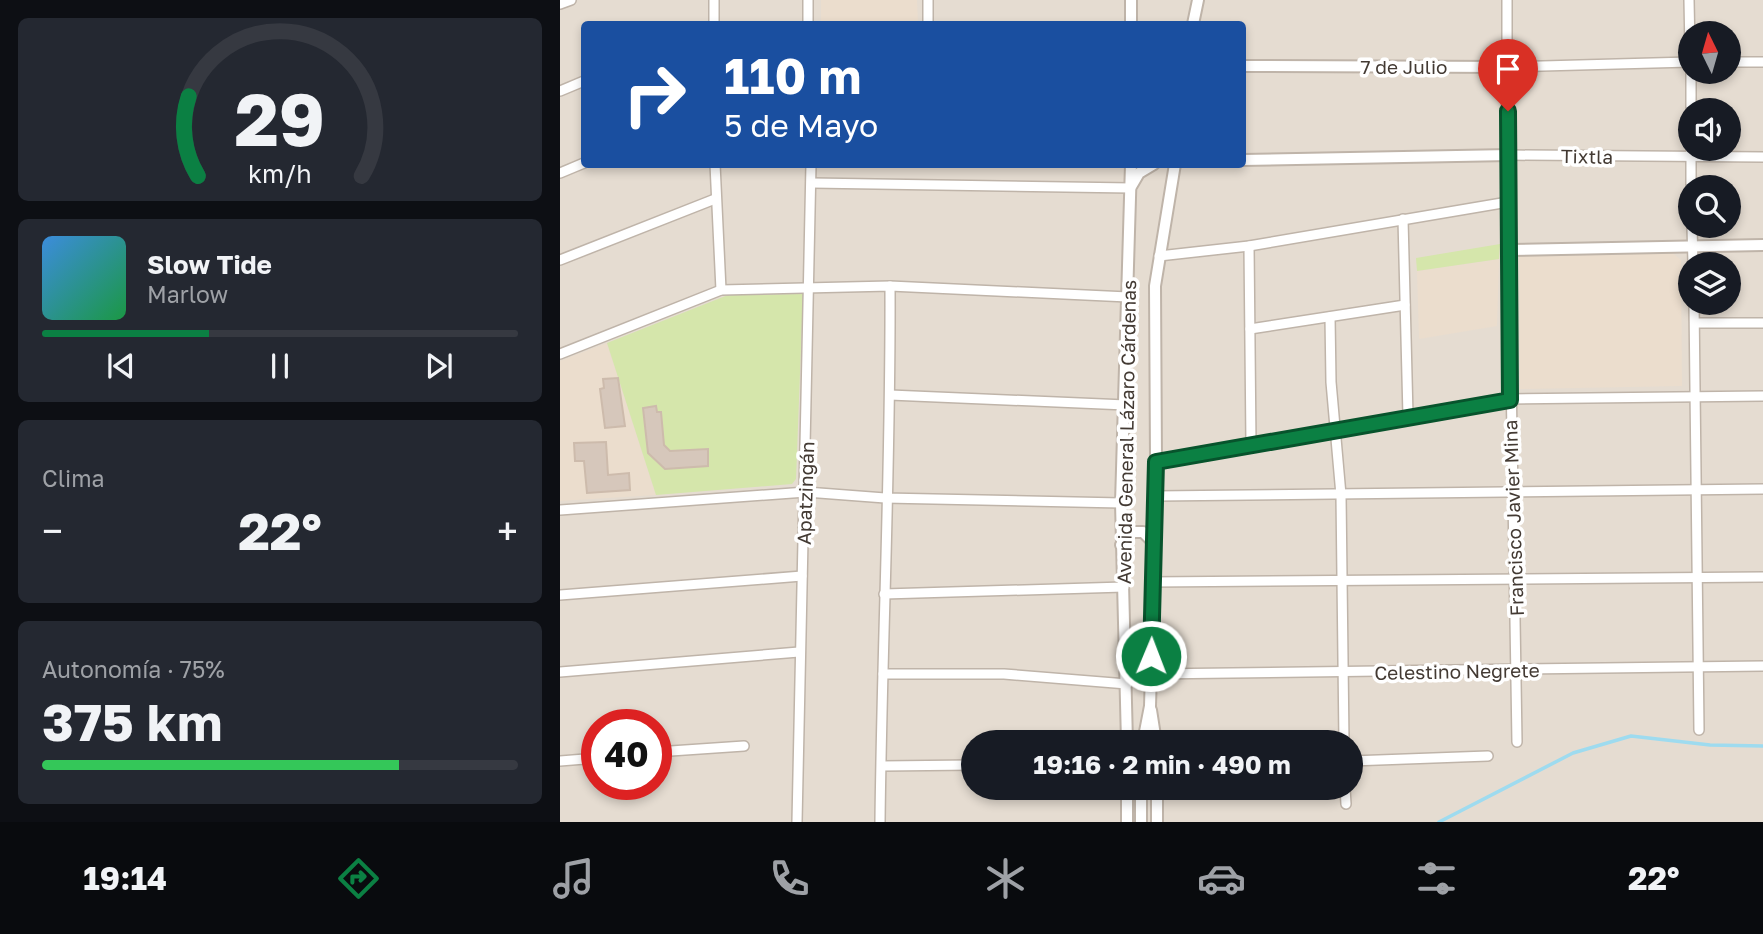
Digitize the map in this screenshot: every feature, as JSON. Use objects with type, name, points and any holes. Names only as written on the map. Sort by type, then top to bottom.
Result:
[{"type":"street","points":[[560,4],[571,0]]},
{"type":"street","points":[[714,0],[714,21]]},
{"type":"street","points":[[808,0],[808,21]]},
{"type":"street","points":[[928,0],[928,21]]},
{"type":"street","points":[[1131,0],[1131,21]]},
{"type":"street","points":[[1194,21],[1198,0]]},
{"type":"street","name":"Francisco Javier Mina","points":[[1507,0],[1510,400],[1518,670],[1517,742]]},
{"type":"street","points":[[1689,0],[1689,21]]},
{"type":"street","name":"7 de Julio","points":[[1246,66],[1507,67],[1678,62]]},
{"type":"street","points":[[1741,62],[1763,62]]},
{"type":"street","points":[[560,91],[581,82]]},
{"type":"street","name":"Tixtla","points":[[1246,160],[1678,153]]},
{"type":"street","name":"Tixtla","points":[[1741,155],[1763,156]]},
{"type":"street","points":[[560,173],[581,164]]},
{"type":"street","points":[[715,168],[721,290]]},
{"type":"street","name":"Apatzingán","points":[[797,822],[799,652],[811,286],[811,168]]},
{"type":"street","name":"Avenida General Lázaro Cárdenas","points":[[1127,730],[1121,503],[1126,405],[1131,168]]},
{"type":"street","points":[[812,183],[1130,188],[1139,173],[1147,168]]},
{"type":"street","name":"Avenida General Lázaro Cárdenas","points":[[1145,730],[1150,705],[1151,582],[1156,496],[1155,293],[1174,168]]},
{"type":"street","points":[[560,260],[715,200]]},
{"type":"street","points":[[1159,256],[1249,246],[1508,202]]},
{"type":"street","points":[[1403,219],[1408,416]]},
{"type":"street","points":[[1693,238],[1693,252]]},
{"type":"street","points":[[1510,250],[1763,245]]},
{"type":"street","points":[[1249,246],[1251,444]]},
{"type":"street","points":[[880,822],[885,498],[891,395],[890,286]]},
{"type":"street","points":[[560,354],[721,290],[890,286],[1128,297]]},
{"type":"street","points":[[1250,329],[1405,305]]},
{"type":"street","points":[[1695,315],[1694,489],[1699,730]]},
{"type":"street","points":[[1330,317],[1341,495],[1344,730]]},
{"type":"street","points":[[1695,323],[1763,323]]},
{"type":"street","points":[[891,395],[1126,405]]},
{"type":"street","points":[[1156,462],[1510,400],[1763,396]]},
{"type":"street","points":[[1156,496],[1763,489]]},
{"type":"street","points":[[560,510],[806,492],[885,498],[1121,503]]},
{"type":"street","points":[[1121,545],[1132,532],[1143,533],[1153,542]]},
{"type":"street","points":[[560,595],[802,576]]},
{"type":"street","points":[[1151,582],[1763,577]]},
{"type":"street","points":[[884,594],[1124,587]]},
{"type":"street","points":[[1125,638],[1133,645],[1152,637]]},
{"type":"street","points":[[560,672],[799,652]]},
{"type":"street","name":"Celestino Negrete","points":[[1151,674],[1763,666]]},
{"type":"street","points":[[883,674],[1004,674],[1127,684]]},
{"type":"street","points":[[1150,705],[1154,730]]},
{"type":"street","points":[[672,751],[744,746]]},
{"type":"street","points":[[1363,761],[1488,756]]},
{"type":"street","points":[[560,761],[581,759]]},
{"type":"street","points":[[882,766],[961,765]]},
{"type":"street","points":[[1127,800],[1127,822]]},
{"type":"street","points":[[1141,800],[1141,822]]},
{"type":"street","points":[[1157,800],[1157,822]]},
{"type":"street","points":[[1346,800],[1346,804]]},
{"type":"shaded area","points":[[560,0],[1763,0],[1763,822],[560,822]]},
{"type":"shaded area","points":[[821,0],[917,0],[918,21],[821,21]]},
{"type":"shaded area","points":[[1669,250],[1678,258],[1682,386],[1520,389],[1519,253]]},
{"type":"shaded area","points":[[1499,259],[1497,326],[1419,339],[1417,271]]},
{"type":"shaded area","points":[[607,343],[656,495],[560,501],[560,361]]},
{"type":"green space","points":[[1500,244],[1499,259],[1417,271],[1416,258]]},
{"type":"green space","points":[[803,294],[796,479],[792,484],[656,495],[607,343],[728,295]]},
{"type":"building","points":[[618,378],[625,426],[605,428],[600,389],[604,388],[603,379]]},
{"type":"building","points":[[656,406],[657,412],[661,412],[664,445],[670,451],[708,449],[708,466],[665,469],[648,453],[643,408]]},
{"type":"building","points":[[606,442],[608,475],[629,473],[630,490],[587,493],[584,461],[575,461],[574,443]]},
{"type":"waterway","points":[[1439,822],[1573,753],[1631,736],[1710,745],[1763,746]]},
{"type":"route","points":[[1151,656],[1156,462],[1510,400],[1508,111]]}]
